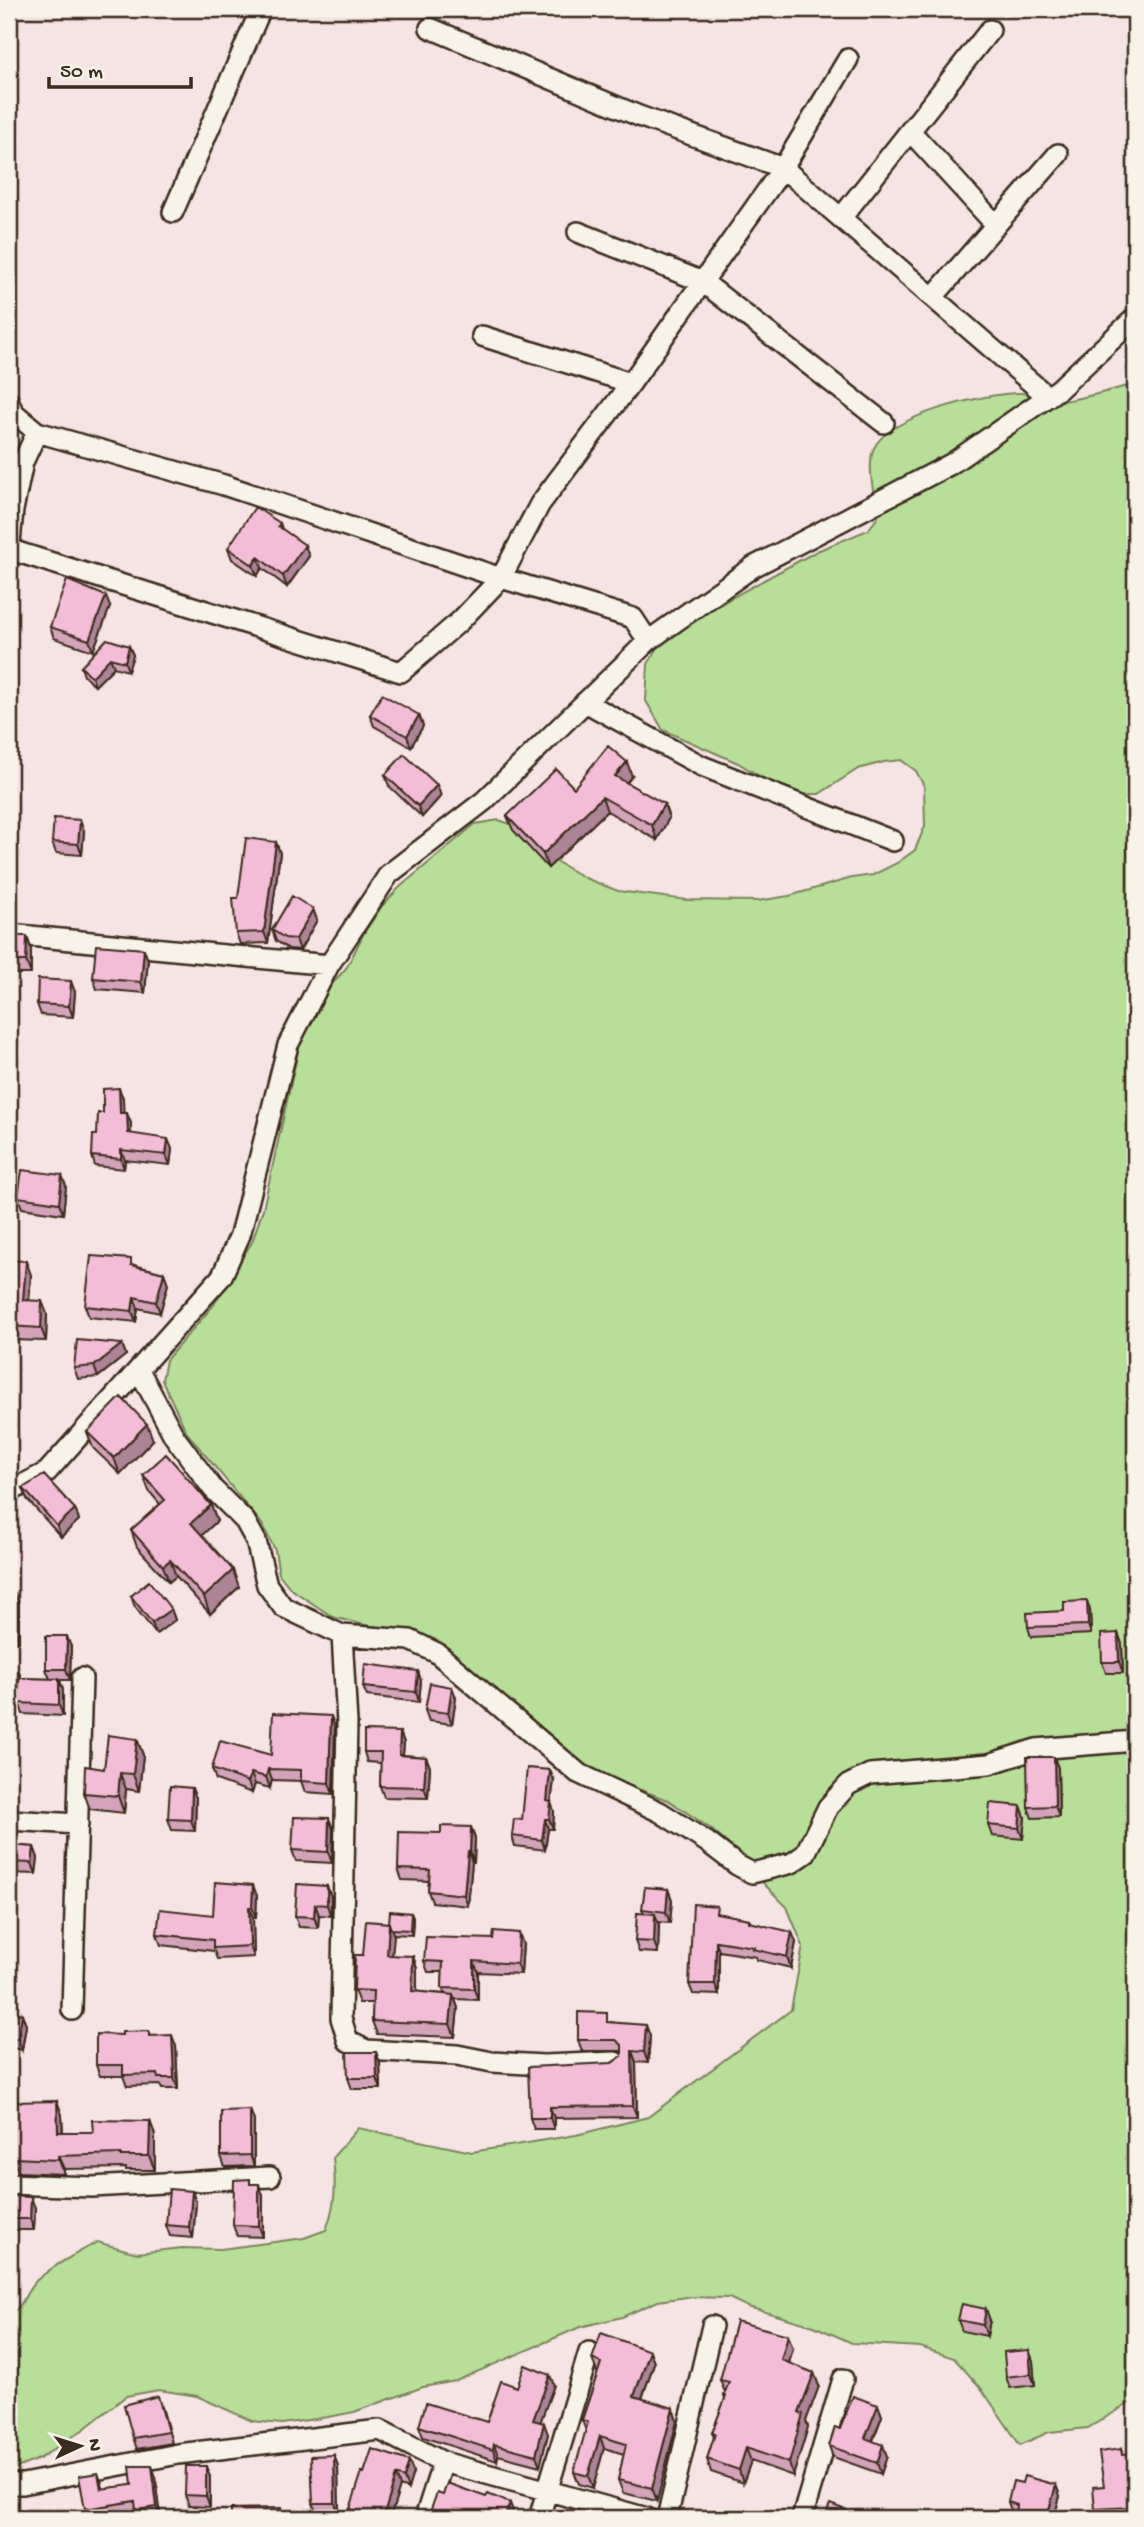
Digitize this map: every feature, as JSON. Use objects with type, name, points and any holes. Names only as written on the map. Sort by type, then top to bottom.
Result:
[{"type":"street","points":[[173,212],[261,9]]},
{"type":"street","points":[[430,28],[639,116],[783,168],[1048,397]]},
{"type":"street","points":[[841,218],[990,30]]},
{"type":"street","points":[[37,432],[23,462],[13,510],[10,552],[401,672],[460,621],[501,578],[540,504],[631,383],[783,168],[848,59]]},
{"type":"street","points":[[910,131],[996,225]]},
{"type":"street","points":[[933,298],[1058,154]]},
{"type":"street","points":[[578,232],[703,282],[884,423]]},
{"type":"street","points":[[9,1492],[47,1472],[222,1276],[240,1235],[288,1045],[329,965],[389,874],[484,801],[648,641],[753,567],[951,464],[1059,389],[1135,318]]},
{"type":"street","points":[[482,336],[631,383]]},
{"type":"street","points":[[9,402],[13,412],[37,432],[224,485],[501,578],[633,618],[648,641]]},
{"type":"street","points":[[586,702],[702,766],[893,841]]},
{"type":"street","points":[[9,934],[329,965]]},
{"type":"street","points":[[139,1370],[174,1436],[213,1489],[245,1521],[256,1541],[267,1585],[283,1607],[342,1635],[410,1640],[437,1653],[578,1773],[660,1812],[752,1873],[792,1863],[805,1854],[828,1807],[848,1785],[870,1774],[989,1764],[1036,1749],[1135,1741]]},
{"type":"street","points":[[342,1635],[347,1723],[341,2018],[348,2041],[366,2050],[457,2055],[492,2062],[544,2065],[615,2062]]},
{"type":"street","points":[[72,2010],[82,1678]]},
{"type":"street","points":[[9,1820],[78,1824]]},
{"type":"street","points":[[9,2184],[92,2187],[270,2177]]},
{"type":"street","points":[[667,2518],[712,2326]]},
{"type":"street","points":[[539,2518],[589,2352]]},
{"type":"street","points":[[802,2518],[843,2379]]},
{"type":"street","points":[[9,2484],[23,2484],[178,2454],[380,2430],[443,2462],[647,2518]]},
{"type":"street","points":[[425,2518],[443,2462]]},
{"type":"green space","points":[[1135,384],[1135,2400],[1088,2428],[1049,2432],[1020,2445],[981,2388],[954,2358],[920,2347],[852,2343],[814,2326],[748,2307],[729,2298],[687,2297],[658,2301],[622,2317],[580,2327],[456,2381],[423,2387],[354,2412],[328,2417],[282,2424],[252,2421],[197,2396],[159,2390],[126,2396],[39,2459],[9,2471],[9,2315],[36,2281],[65,2260],[97,2242],[137,2253],[182,2248],[221,2249],[304,2238],[326,2230],[334,2194],[333,2157],[358,2128],[472,2152],[576,2135],[648,2117],[791,2010],[803,1946],[787,1907],[765,1885],[749,1863],[711,1829],[668,1800],[586,1767],[444,1647],[417,1632],[365,1625],[333,1617],[291,1589],[279,1574],[275,1550],[262,1524],[187,1433],[162,1380],[166,1360],[213,1306],[252,1242],[263,1209],[301,1038],[323,995],[347,967],[364,933],[382,906],[400,887],[475,824],[499,820],[521,828],[535,845],[557,862],[585,878],[618,891],[687,900],[758,901],[789,896],[852,878],[873,875],[915,850],[925,826],[924,786],[916,771],[901,760],[858,769],[819,794],[796,794],[774,785],[738,763],[663,730],[646,701],[648,664],[657,649],[682,628],[817,551],[868,530],[878,517],[872,482],[874,448],[883,436],[899,425],[940,408],[985,397],[1020,393],[1062,401]]},
{"type":"building","points":[[255,507],[280,523],[278,526],[305,545],[283,576],[258,557],[253,565],[228,548]]},
{"type":"building","points":[[67,580],[106,596],[89,640],[50,627]]},
{"type":"building","points":[[107,639],[129,646],[125,662],[110,658],[92,677],[81,667]]},
{"type":"building","points":[[382,694],[419,715],[407,736],[370,715]]},
{"type":"building","points":[[608,746],[627,762],[615,776],[664,804],[652,825],[602,797],[543,854],[507,816],[556,769],[574,788]]},
{"type":"building","points":[[404,754],[437,785],[418,806],[385,775]]},
{"type":"building","points":[[54,818],[80,820],[78,844],[52,842]]},
{"type":"building","points":[[246,838],[276,842],[264,932],[236,933],[233,898],[238,898]]},
{"type":"building","points":[[292,896],[313,909],[296,939],[285,938],[272,930]]},
{"type":"building","points":[[9,936],[27,936],[26,961],[9,961]]},
{"type":"building","points":[[96,945],[144,949],[141,982],[93,978]]},
{"type":"building","points":[[38,979],[71,981],[69,1006],[37,1004]]},
{"type":"building","points":[[119,1088],[120,1113],[127,1113],[128,1133],[168,1139],[166,1155],[121,1150],[121,1159],[92,1156],[98,1113],[103,1113],[103,1089]]},
{"type":"building","points":[[22,1170],[62,1175],[59,1203],[18,1197]]},
{"type":"building","points":[[91,1256],[131,1259],[131,1265],[164,1273],[156,1302],[134,1297],[132,1311],[85,1306]]},
{"type":"building","points":[[9,1260],[26,1261],[23,1300],[42,1301],[41,1328],[9,1326]]},
{"type":"building","points":[[77,1340],[122,1344],[94,1366],[74,1368]]},
{"type":"building","points":[[121,1397],[147,1424],[114,1458],[87,1432]]},
{"type":"building","points":[[166,1454],[211,1505],[191,1523],[233,1570],[204,1597],[170,1560],[163,1566],[131,1530],[165,1500],[143,1475]]},
{"type":"building","points":[[44,1475],[75,1509],[57,1526],[23,1488]]},
{"type":"building","points":[[149,1581],[171,1609],[152,1623],[131,1596]]},
{"type":"building","points":[[9,1593],[15,1593],[15,1631],[9,1631]]},
{"type":"building","points":[[1087,1601],[1088,1625],[1028,1627],[1027,1613],[1064,1611],[1064,1602]]},
{"type":"building","points":[[1118,1633],[1119,1662],[1102,1662],[1101,1634]]},
{"type":"building","points":[[46,1636],[67,1636],[66,1669],[46,1669]]},
{"type":"building","points":[[365,1664],[418,1671],[416,1692],[363,1687]]},
{"type":"building","points":[[9,1671],[19,1671],[19,1692],[9,1692]]},
{"type":"building","points":[[19,1678],[59,1679],[59,1705],[19,1703]]},
{"type":"building","points":[[430,1683],[452,1687],[448,1713],[425,1710]]},
{"type":"building","points":[[273,1713],[331,1716],[329,1783],[301,1781],[301,1770],[268,1769],[266,1777],[251,1773],[248,1782],[212,1769],[220,1741],[271,1755]]},
{"type":"building","points":[[364,1731],[400,1732],[399,1755],[426,1757],[424,1787],[380,1786],[381,1752],[364,1752]]},
{"type":"building","points":[[108,1735],[137,1739],[133,1774],[120,1773],[118,1796],[84,1793],[85,1766],[104,1769]]},
{"type":"building","points":[[1027,1757],[1054,1757],[1055,1806],[1028,1807]]},
{"type":"building","points":[[527,1768],[550,1770],[547,1801],[551,1802],[542,1840],[512,1836],[514,1819],[522,1820]]},
{"type":"building","points":[[170,1786],[192,1788],[191,1820],[168,1819]]},
{"type":"building","points":[[990,1803],[1021,1806],[1019,1828],[988,1825]]},
{"type":"building","points":[[294,1817],[329,1818],[328,1852],[292,1850]]},
{"type":"building","points":[[441,1826],[471,1827],[464,1895],[428,1891],[430,1870],[398,1869],[399,1832],[441,1833]]},
{"type":"building","points":[[9,1845],[34,1847],[32,1863],[9,1862]]},
{"type":"building","points":[[215,1882],[253,1885],[252,1907],[249,1907],[250,1946],[213,1948],[213,1940],[157,1934],[160,1909],[213,1915]]},
{"type":"building","points":[[297,1884],[327,1886],[327,1905],[315,1904],[314,1917],[295,1916]]},
{"type":"building","points":[[645,1887],[668,1889],[666,1912],[642,1909]]},
{"type":"building","points":[[693,1904],[717,1906],[716,1913],[749,1919],[749,1922],[792,1932],[787,1957],[753,1949],[754,1947],[716,1941],[715,1984],[689,1984]]},
{"type":"building","points":[[390,1911],[411,1913],[410,1930],[391,1929]]},
{"type":"building","points":[[637,1913],[655,1914],[654,1942],[635,1941]]},
{"type":"building","points":[[366,1921],[389,1923],[387,1955],[413,1956],[412,1991],[453,1995],[450,2024],[372,2021],[373,1991],[354,1990],[355,1955],[363,1955]]},
{"type":"building","points":[[494,1931],[519,1933],[517,1964],[474,1961],[474,1989],[442,1988],[443,1962],[424,1961],[426,1937],[493,1939]]},
{"type":"building","points":[[9,2012],[22,2014],[18,2039],[9,2037]]},
{"type":"building","points":[[578,2012],[607,2013],[607,2022],[646,2025],[644,2052],[632,2051],[633,2106],[550,2107],[550,2118],[530,2118],[528,2067],[612,2063],[622,2056],[622,2045],[616,2040],[578,2040]]},
{"type":"building","points":[[149,2031],[149,2036],[172,2035],[174,2078],[158,2078],[157,2074],[123,2075],[123,2065],[96,2065],[96,2034],[122,2035],[122,2032]]},
{"type":"building","points":[[347,2052],[376,2052],[377,2078],[348,2078]]},
{"type":"building","points":[[57,2101],[58,2132],[93,2132],[92,2120],[150,2121],[149,2156],[58,2156],[59,2160],[13,2158],[12,2102]]},
{"type":"building","points":[[250,2110],[250,2155],[221,2156],[221,2111]]},
{"type":"building","points":[[250,2179],[250,2184],[259,2184],[259,2226],[233,2225],[234,2180]]},
{"type":"building","points":[[169,2189],[192,2191],[189,2227],[166,2225]]},
{"type":"building","points":[[11,2196],[31,2197],[30,2219],[10,2219]]},
{"type":"building","points":[[962,2304],[986,2309],[983,2325],[958,2320]]},
{"type":"building","points":[[736,2321],[788,2335],[781,2360],[814,2373],[799,2412],[803,2414],[789,2463],[746,2448],[739,2470],[707,2459],[715,2434],[712,2433],[729,2382],[720,2380]]},
{"type":"building","points":[[601,2333],[650,2351],[634,2396],[673,2408],[652,2488],[618,2480],[626,2444],[600,2436],[588,2476],[574,2472],[588,2422],[582,2420],[601,2363],[592,2359]]},
{"type":"building","points":[[1029,2350],[1031,2374],[1006,2377],[1004,2352]]},
{"type":"building","points":[[525,2365],[550,2375],[533,2420],[544,2423],[536,2455],[494,2444],[493,2450],[419,2426],[426,2403],[487,2422],[501,2381],[517,2387]]},
{"type":"building","points":[[158,2396],[168,2432],[133,2438],[124,2405]]},
{"type":"building","points":[[853,2396],[878,2405],[865,2438],[883,2445],[877,2463],[829,2446],[835,2427],[840,2429]]},
{"type":"building","points":[[372,2449],[409,2461],[404,2478],[396,2475],[383,2518],[350,2509]]},
{"type":"building","points":[[1121,2449],[1122,2455],[1135,2454],[1135,2480],[1130,2480],[1132,2507],[1095,2509],[1093,2487],[1104,2486],[1099,2452]]},
{"type":"building","points":[[334,2455],[335,2503],[313,2503],[311,2456]]},
{"type":"building","points":[[130,2466],[152,2466],[157,2507],[136,2510],[135,2501],[85,2509],[79,2476],[98,2473],[101,2489],[132,2485]]},
{"type":"building","points":[[186,2466],[206,2466],[206,2496],[185,2495]]},
{"type":"building","points":[[1024,2476],[1056,2485],[1047,2517],[1059,2518],[1016,2518],[1017,2505],[1008,2502],[1013,2481],[1022,2483]]},
{"type":"building","points":[[447,2483],[510,2503],[504,2518],[435,2518],[436,2514],[430,2512],[437,2493],[443,2495]]},
{"type":"building","points":[[830,2504],[846,2510],[843,2518],[824,2518]]},
{"type":"building","points":[[281,2508],[282,2518],[231,2518],[231,2509]]},
{"type":"building","points":[[196,2509],[197,2518],[170,2518],[169,2512]]}]
